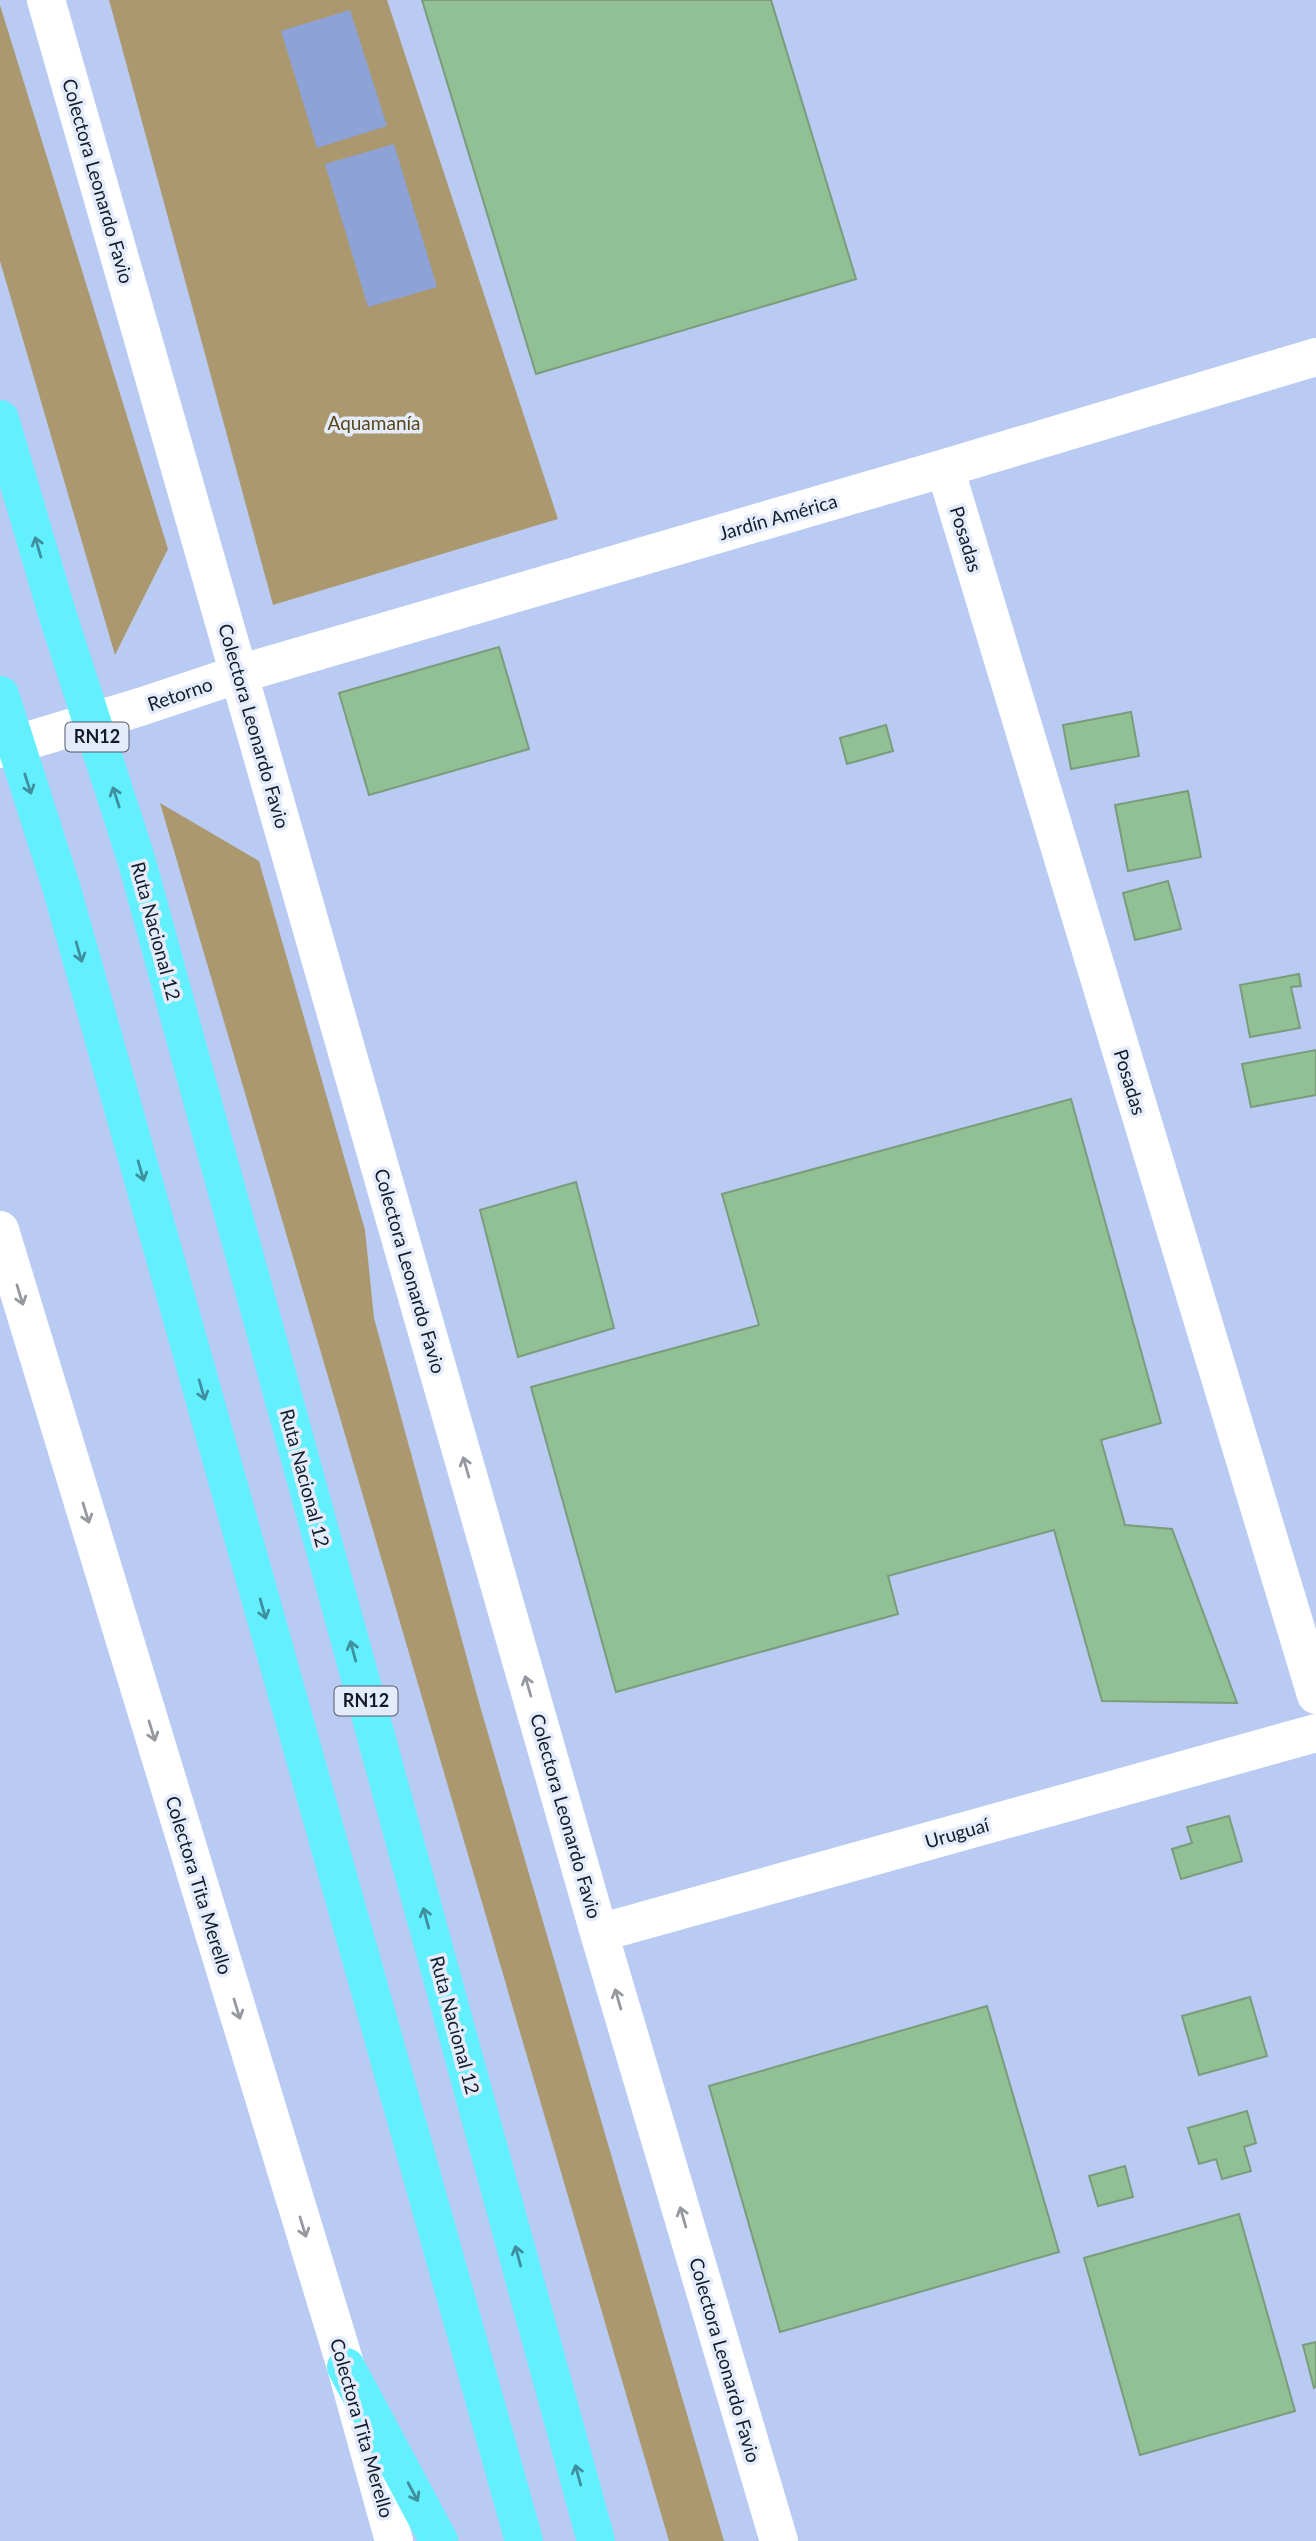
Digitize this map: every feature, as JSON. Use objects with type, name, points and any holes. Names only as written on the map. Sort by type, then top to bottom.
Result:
[{"type":"highway","name":"Ruta Nacional 12","points":[[0,419],[57,613],[137,862],[596,2541]]},
{"type":"highway","points":[[0,695],[61,886],[524,2541]]},
{"type":"highway","points":[[346,2368],[439,2541]]},
{"type":"street","name":"Colectora Leonardo Favio","points":[[46,0],[599,1933],[779,2541]]},
{"type":"street","name":"Jardín América","points":[[239,674],[1316,357]]},
{"type":"street","name":"Posadas","points":[[945,468],[1316,1695]]},
{"type":"street","name":"Retorno","points":[[0,749],[239,674]]},
{"type":"street","name":"Colectora Tita Merello","points":[[0,1230],[346,2368],[394,2541]]},
{"type":"street","name":"Uruguaí","points":[[599,1933],[1316,1733]]},
{"type":"green space","name":"Aquamanía","points":[[109,0],[387,0],[558,519],[273,605]]},
{"type":"green space","points":[[0,5],[168,549],[115,655],[0,261]]},
{"type":"green space","points":[[160,803],[259,861],[365,1230],[374,1318],[480,1706],[724,2541],[669,2541]]},
{"type":"water","points":[[350,10],[387,126],[317,148],[281,31]]},
{"type":"water","points":[[394,144],[437,287],[368,307],[325,164]]},
{"type":"building","points":[[422,0],[771,0],[856,279],[536,374]]},
{"type":"building","points":[[499,647],[529,749],[369,795],[339,693]]},
{"type":"building","points":[[1131,712],[1139,756],[1071,769],[1063,725]]},
{"type":"building","points":[[886,725],[893,751],[847,764],[840,738]]},
{"type":"building","points":[[1188,791],[1201,857],[1128,871],[1115,805]]},
{"type":"building","points":[[1168,881],[1181,929],[1135,940],[1123,893]]},
{"type":"building","points":[[1299,974],[1301,986],[1291,987],[1300,1028],[1250,1037],[1240,985]]},
{"type":"building","points":[[1316,1050],[1316,1095],[1251,1107],[1242,1064]]},
{"type":"building","points":[[1071,1099],[1161,1423],[1101,1440],[1125,1525],[1172,1529],[1237,1703],[1102,1701],[1054,1530],[888,1576],[898,1614],[616,1692],[531,1387],[759,1325],[722,1194]]},
{"type":"building","points":[[576,1182],[614,1328],[518,1357],[480,1210]]},
{"type":"building","points":[[1229,1816],[1242,1861],[1181,1879],[1172,1849],[1192,1843],[1187,1827]]},
{"type":"building","points":[[1250,1997],[1267,2056],[1199,2075],[1182,2016]]},
{"type":"building","points":[[987,2006],[1059,2252],[780,2332],[709,2086]]},
{"type":"building","points":[[1247,2111],[1256,2143],[1244,2147],[1251,2171],[1222,2179],[1216,2159],[1199,2164],[1188,2128]]},
{"type":"building","points":[[1125,2166],[1133,2197],[1098,2206],[1089,2176]]},
{"type":"building","points":[[1239,2214],[1295,2411],[1140,2455],[1084,2258]]},
{"type":"building","points":[[1316,2342],[1316,2387],[1314,2388],[1303,2345]]}]
